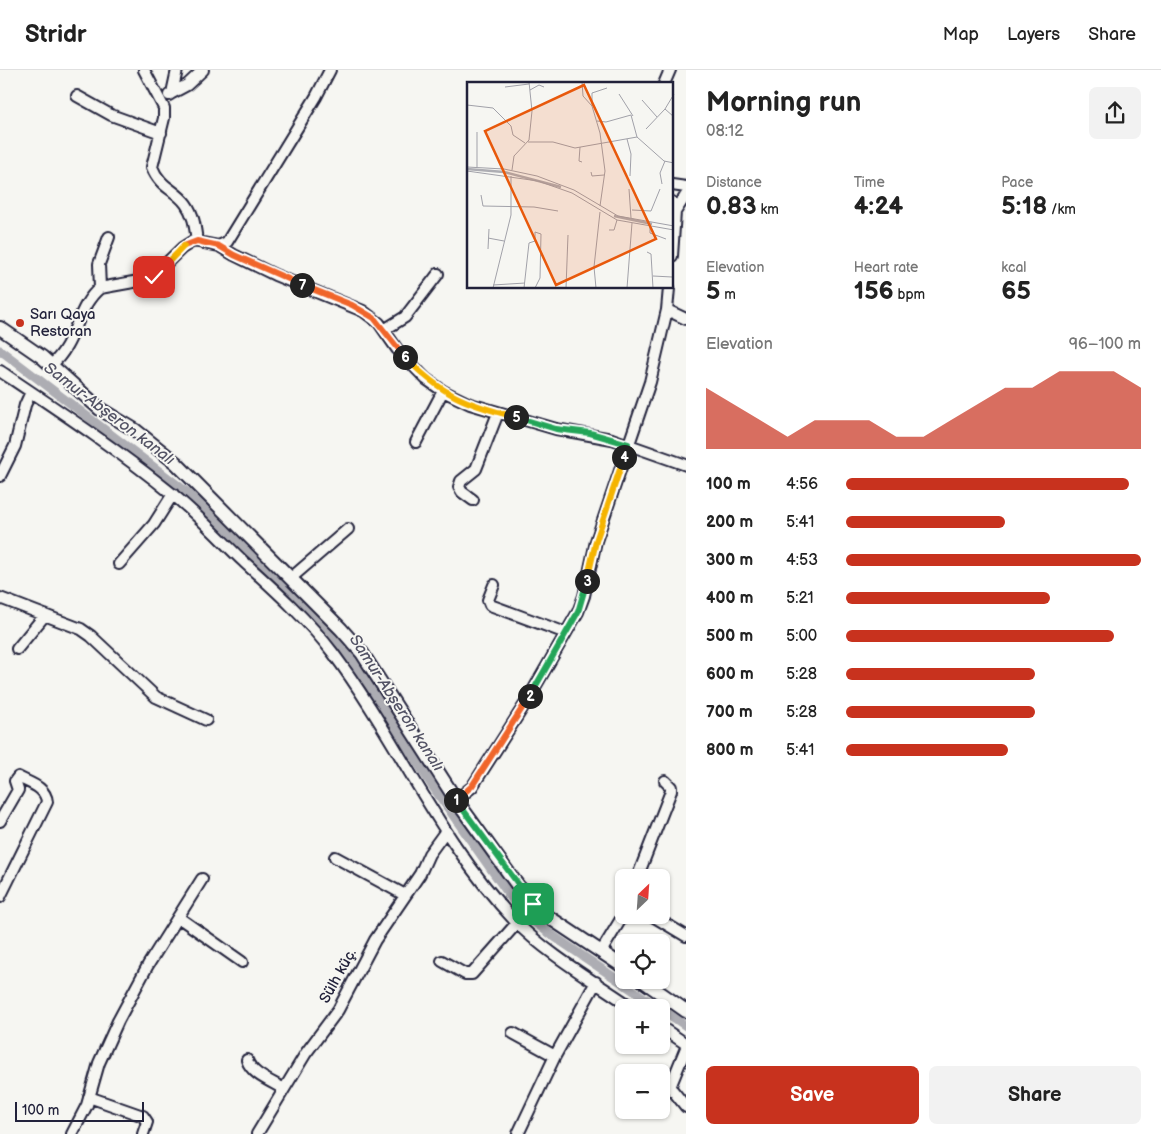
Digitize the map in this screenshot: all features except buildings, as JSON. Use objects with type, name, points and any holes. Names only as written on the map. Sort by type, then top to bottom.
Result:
[{"type":"street","points":[[144,70],[162,101],[164,118],[152,168],[162,185],[185,202],[193,216],[197,241]]},
{"type":"street","points":[[172,92],[177,70]]},
{"type":"street","points":[[162,101],[172,92],[186,85],[203,70]]},
{"type":"street","points":[[219,246],[227,242],[231,236],[316,97],[330,70]]},
{"type":"street","points":[[665,82],[670,70]]},
{"type":"street","points":[[77,96],[111,115],[161,133]]},
{"type":"street","points":[[674,207],[686,195]]},
{"type":"street","points":[[52,364],[64,353],[88,304],[100,288],[99,264],[109,237]]},
{"type":"street","points":[[100,288],[150,279],[182,248],[197,241],[219,246],[275,274],[352,305],[374,318],[397,349],[426,379],[443,391],[470,404],[556,429],[590,433],[628,444],[686,465]]},
{"type":"street","points":[[384,330],[405,317],[438,274]]},
{"type":"street","points":[[456,800],[472,786],[527,701],[566,633],[584,596],[596,541],[650,382],[667,310],[670,289]]},
{"type":"street","points":[[667,310],[686,319]]},
{"type":"street","points":[[0,328],[52,364],[94,404],[135,430],[176,463],[291,578],[362,654],[456,800],[533,904],[547,916],[615,961]]},
{"type":"street","points":[[0,371],[173,494],[274,590],[333,653],[378,721],[445,832],[517,923],[620,999]]},
{"type":"street","points":[[416,442],[443,391]]},
{"type":"street","points":[[0,476],[15,446],[24,405],[31,392]]},
{"type":"street","points":[[473,500],[462,492],[459,486],[461,481],[476,469],[498,413]]},
{"type":"street","points":[[119,564],[154,524],[173,494]]},
{"type":"street","points":[[291,578],[348,529]]},
{"type":"street","points":[[494,585],[488,600],[490,605],[566,633]]},
{"type":"street","points":[[0,598],[45,615],[91,636],[156,697],[206,720]]},
{"type":"street","points":[[17,649],[45,615]]},
{"type":"street","points":[[0,821],[18,790],[15,781],[18,777],[43,790],[47,795],[47,802],[0,897]]},
{"type":"street","points":[[640,869],[671,790],[671,787],[665,781]]},
{"type":"street","name":"Sülh küç.","points":[[257,1134],[284,1089],[338,1010],[376,940],[420,874],[429,854],[445,832]]},
{"type":"street","points":[[335,857],[405,895]]},
{"type":"street","points":[[72,1134],[90,1097],[99,1063],[118,1021],[202,879]]},
{"type":"street","points":[[178,917],[242,962]]},
{"type":"street","points":[[442,960],[465,974],[472,974],[517,923]]},
{"type":"street","points":[[602,952],[618,924]]},
{"type":"street","points":[[666,924],[686,936]]},
{"type":"street","points":[[518,1134],[555,1056],[596,982]]},
{"type":"street","points":[[655,989],[686,1011]]},
{"type":"street","points":[[513,1033],[555,1056]]},
{"type":"street","points":[[670,1033],[686,1044]]},
{"type":"street","points":[[686,1048],[670,1087],[686,1107]]},
{"type":"street","points":[[247,1060],[255,1072],[284,1089]]},
{"type":"street","points":[[90,1097],[142,1116],[146,1122],[143,1134]]},
{"type":"waterway","name":"Samur-Abşeron kanalı","points":[[0,350],[192,496],[329,631],[354,662],[433,787],[512,899],[528,917],[546,931],[646,999]]},
{"type":"waterway","name":"Samur-Abşeron kanalı","points":[[670,1015],[686,1026]]},
{"type":"place","name":"Sarı Qaya Restoran","points":[[20,323]]},
{"type":"route","points":[[154,277],[182,248],[193,241],[219,246],[275,274],[352,305],[374,318],[397,349],[426,379],[443,391],[482,409],[528,419],[556,429],[590,433],[628,444],[596,541],[584,596],[578,612],[527,701],[472,786],[467,793],[456,800],[533,904]]}]
